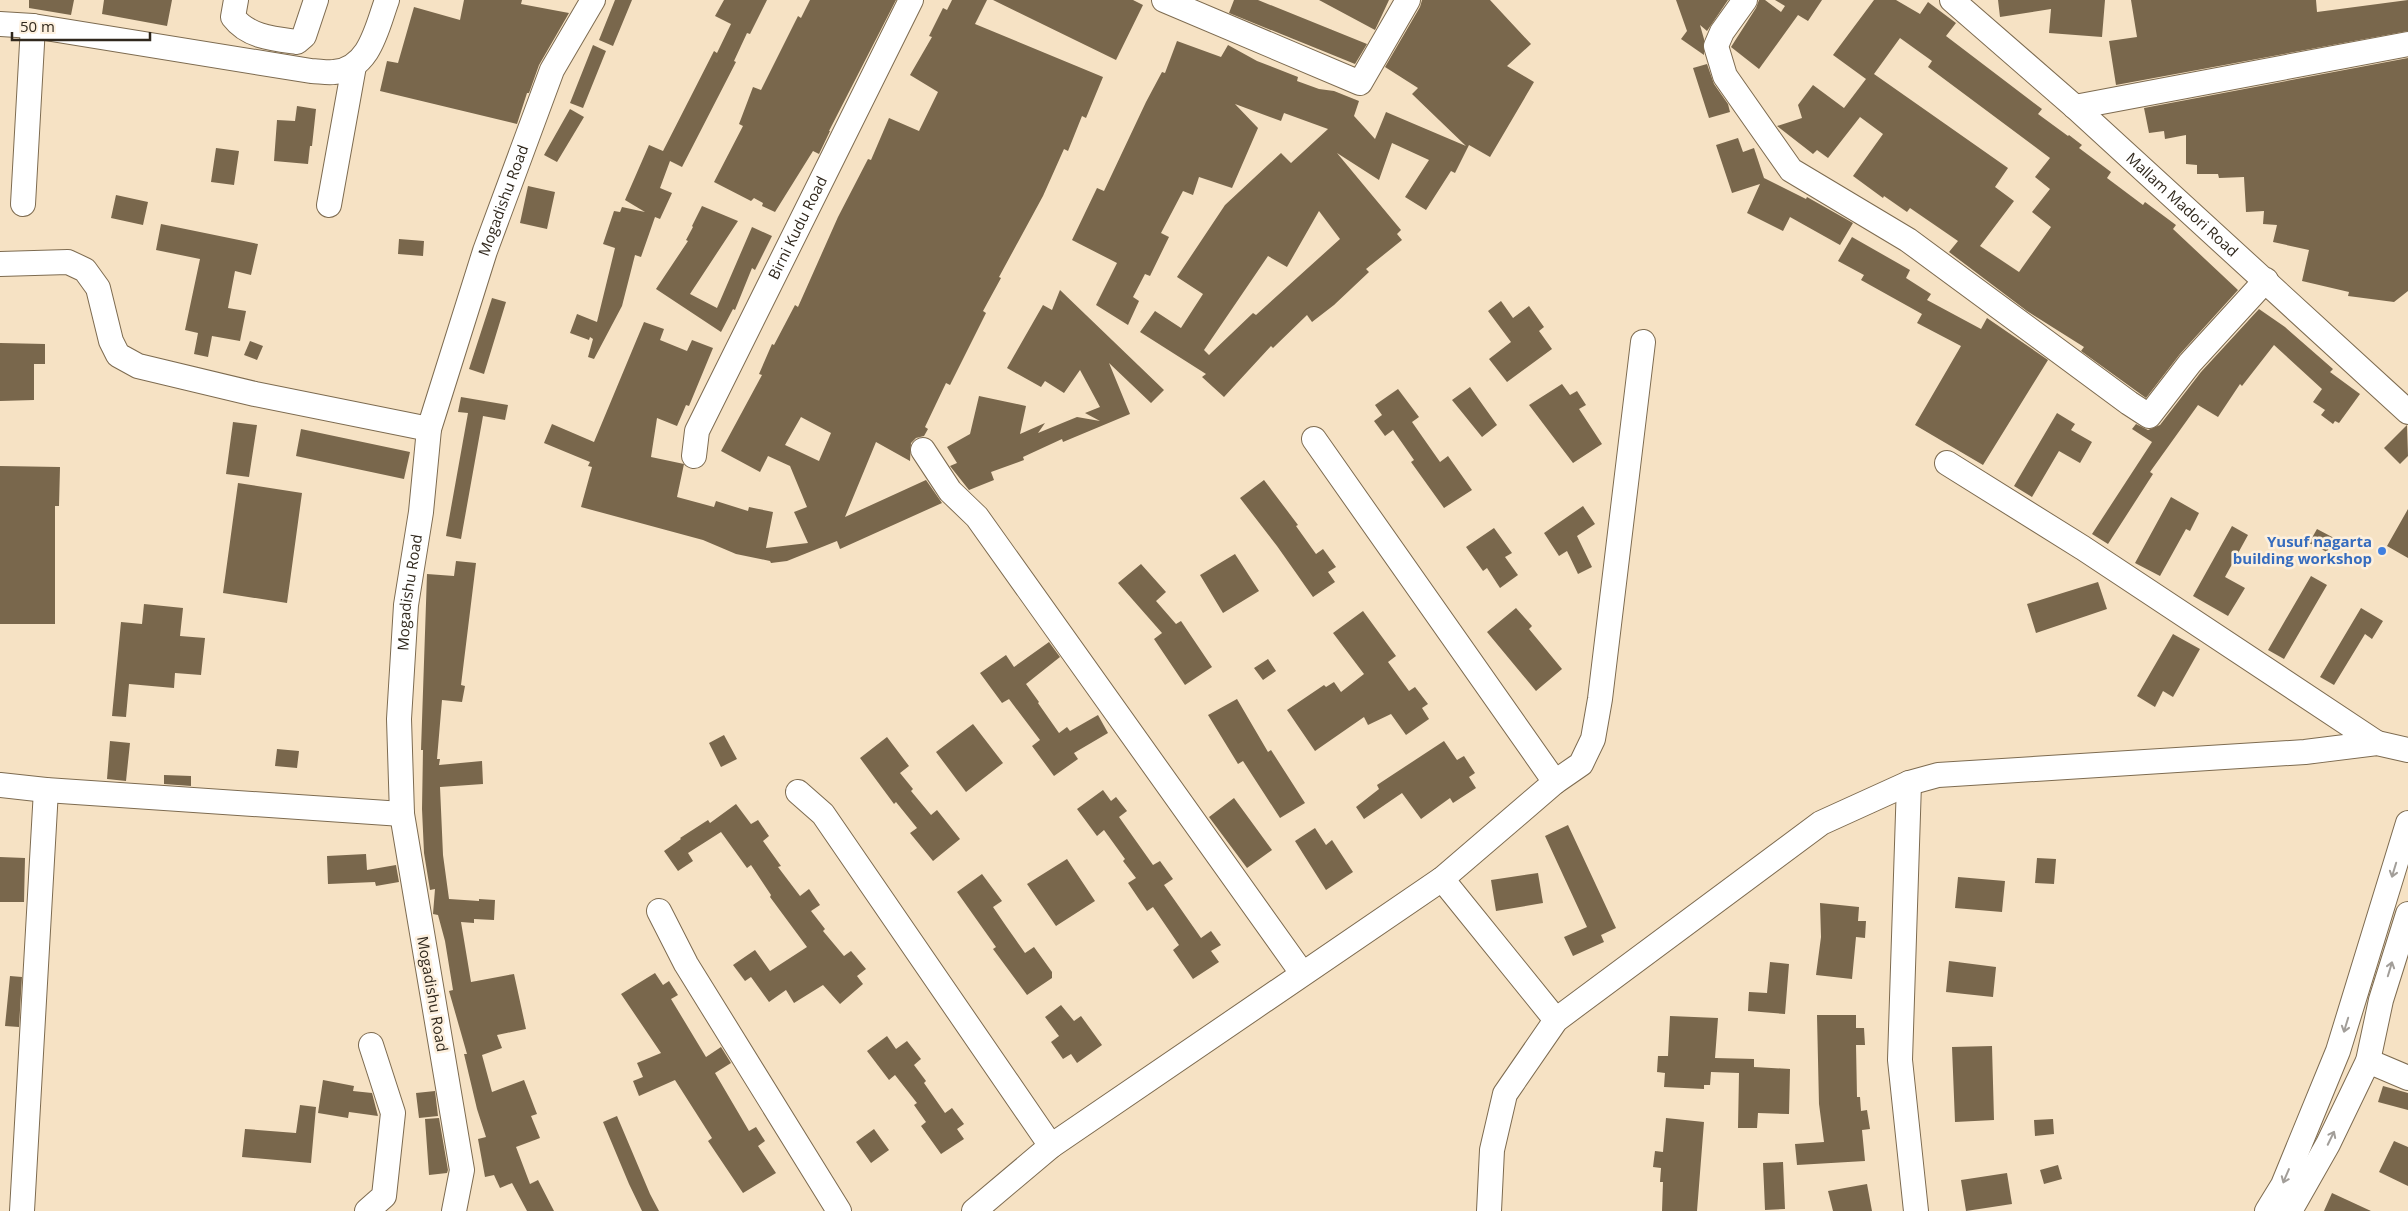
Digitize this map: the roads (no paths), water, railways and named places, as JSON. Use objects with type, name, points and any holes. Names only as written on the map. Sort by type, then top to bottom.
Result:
[{"type":"street","points":[[236,0],[233,18],[241,28],[271,38],[297,42],[304,36],[316,0]]},
{"type":"street","points":[[0,24],[33,26],[310,71],[336,72],[354,66],[367,53],[387,0]]},
{"type":"street","name":"Mogadishu Road","points":[[454,1211],[462,1170],[402,814],[398,719],[406,606],[421,512],[429,429],[484,251],[552,70],[593,0]]},
{"type":"street","name":"Birni Kudu Road","points":[[694,456],[697,431],[911,0]]},
{"type":"street","points":[[1164,0],[1360,83],[1408,0]]},
{"type":"street","points":[[1745,0],[1722,32],[1716,46],[1725,76],[1791,170],[1908,240],[2129,403],[2150,416],[2190,363],[2266,280]]},
{"type":"street","name":"Mallam Madori Road","points":[[1952,0],[2075,106],[2408,412]]},
{"type":"street","points":[[23,204],[33,26]]},
{"type":"street","points":[[2075,106],[2408,44]]},
{"type":"street","points":[[329,205],[354,66]]},
{"type":"street","points":[[0,264],[68,262],[85,270],[98,288],[111,341],[118,355],[138,366],[255,394],[429,429]]},
{"type":"street","points":[[974,1211],[1050,1146],[1442,879],[1555,782],[1581,764],[1593,739],[1600,699],[1643,342]]},
{"type":"street","points":[[1314,439],[1555,782]]},
{"type":"street","points":[[923,450],[950,491],[978,516],[1302,973]]},
{"type":"street","points":[[1947,463],[2083,548],[2377,743]]},
{"type":"street","points":[[1489,1211],[1492,1150],[1505,1094],[1556,1020],[1821,823],[1909,783],[1938,775],[2305,752],[2377,743],[2408,750]]},
{"type":"street","points":[[1909,783],[1900,1060],[1916,1211]]},
{"type":"street","points":[[0,785],[46,790],[402,814]]},
{"type":"street","points":[[22,1211],[46,790]]},
{"type":"street","points":[[798,792],[823,814],[1050,1146]]},
{"type":"street","points":[[2267,1211],[2282,1185],[2338,1051],[2408,824]]},
{"type":"street","points":[[1442,879],[1556,1020]]},
{"type":"street","points":[[659,911],[686,964],[839,1211]]},
{"type":"street","points":[[2290,1211],[2328,1144],[2368,1061],[2381,1000],[2408,914]]},
{"type":"street","points":[[367,1211],[384,1196],[393,1113],[371,1045]]},
{"type":"street","points":[[2368,1061],[2408,1078]]},
{"type":"place","name":"Yusuf nagarta building workshop","points":[[2382,551]]}]
